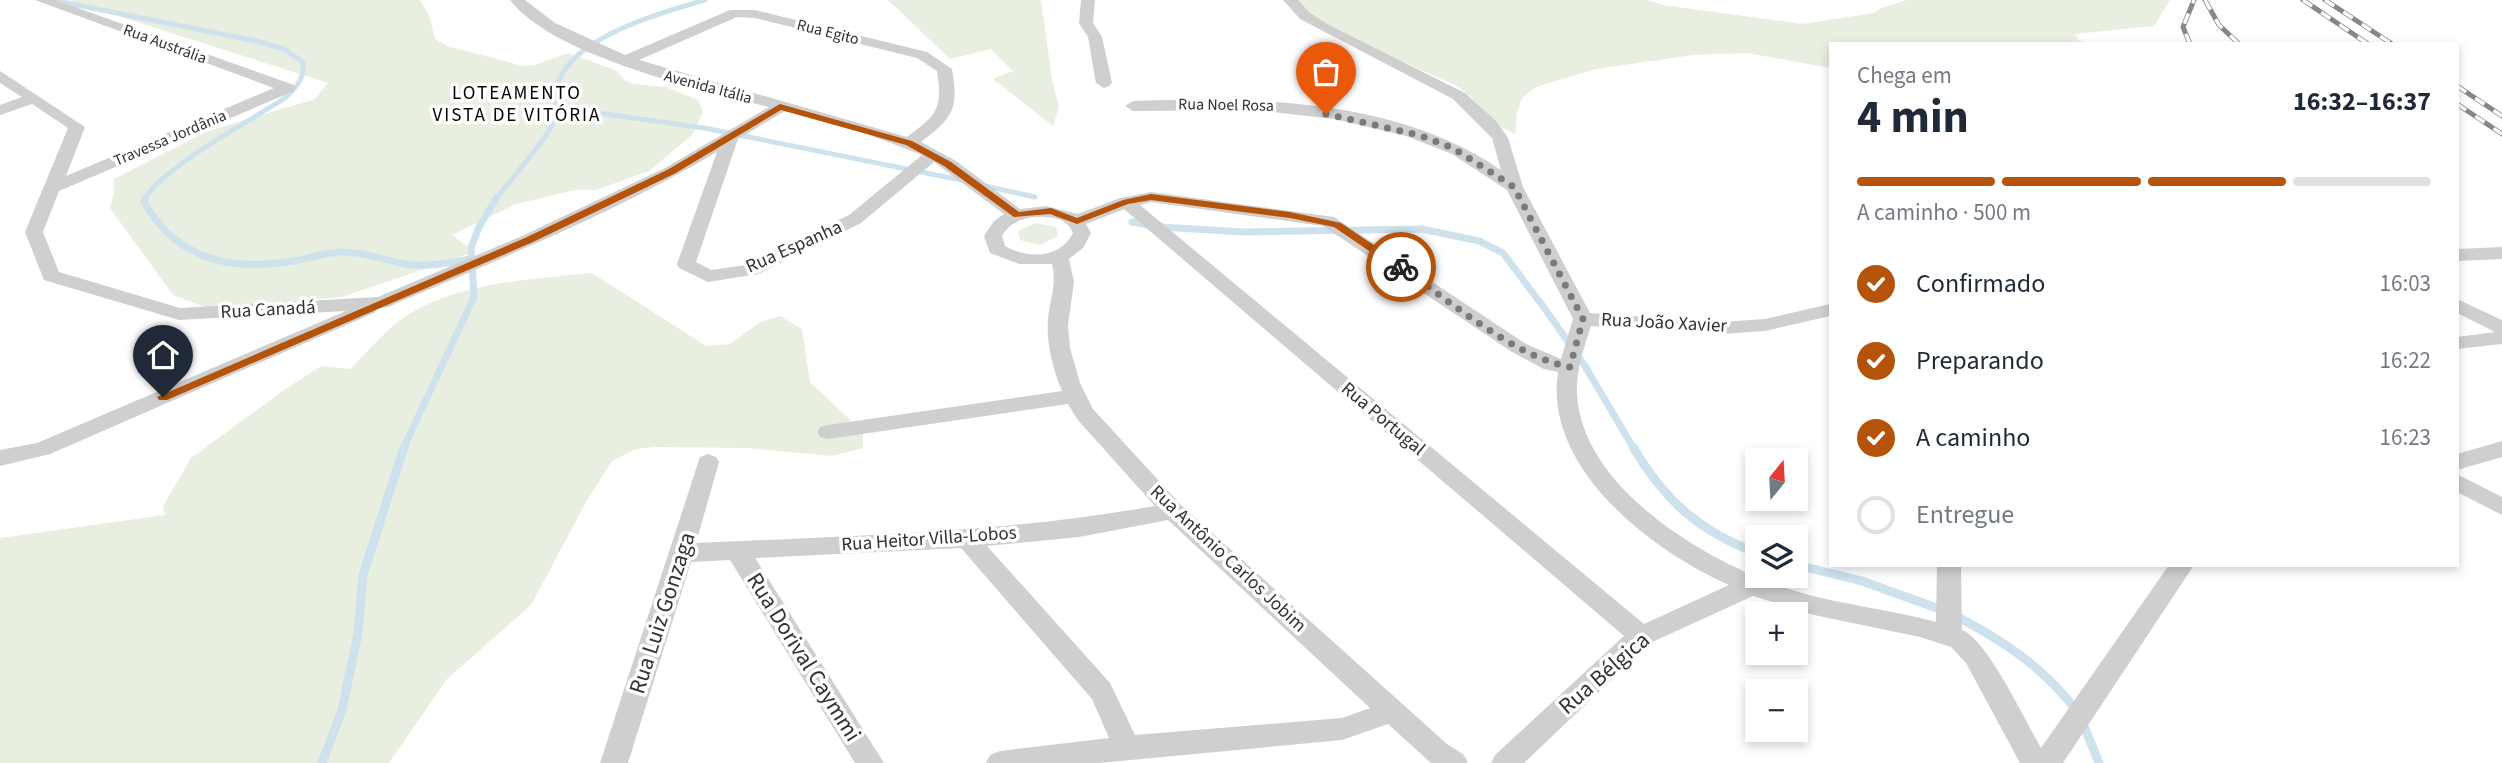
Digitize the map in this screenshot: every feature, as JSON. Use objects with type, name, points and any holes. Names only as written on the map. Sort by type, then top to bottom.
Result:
[{"type":"street","name":"Rua Austrália","points":[[41,0],[288,88]]},
{"type":"street","name":"Avenida Itália","points":[[517,0],[535,18],[560,33],[624,61],[909,143],[932,155],[1017,215]]},
{"type":"street","points":[[1088,0],[1086,23],[1094,37],[1104,83]]},
{"type":"street","points":[[1290,0],[1305,16],[1324,28],[1471,105],[1500,138],[1514,187],[1583,319]]},
{"type":"street","name":"Rua Egito","points":[[624,61],[735,13],[755,14],[922,55],[944,69],[950,96],[943,117],[909,143]]},
{"type":"street","name":"Rua Canadá","points":[[0,76],[77,127],[34,232],[51,276],[179,314],[381,303],[529,240],[671,172],[780,107]]},
{"type":"street","name":"Travessa Jordânia","points":[[52,188],[288,88]]},
{"type":"street","points":[[0,110],[32,99]]},
{"type":"street","name":"Rua Noel Rosa","points":[[1133,106],[1203,103],[1272,106],[1370,122],[1419,135],[1453,148],[1514,187]]},
{"type":"street","name":"Rua Espanha","points":[[730,136],[686,264],[708,276],[751,270],[855,219],[932,155]]},
{"type":"street","points":[[1077,221],[1082,233],[1080,240],[1058,256],[1023,260],[997,249],[993,236],[995,230],[1017,215],[1051,211],[1077,221],[1126,202],[1163,198],[1328,221],[1346,230],[1519,348],[1551,364],[1570,367]]},
{"type":"street","name":"Rua Portugal","points":[[1126,202],[1641,636]]},
{"type":"street","points":[[2459,255],[2502,253]]},
{"type":"street","points":[[828,432],[1072,396],[1059,339],[1058,324],[1066,270],[1058,256]]},
{"type":"street","points":[[0,458],[42,449],[381,303]]},
{"type":"street","points":[[2459,306],[2502,328]]},
{"type":"street","name":"Rua João Xavier","points":[[1745,580],[1670,540],[1636,517],[1597,474],[1574,427],[1567,401],[1570,367],[1583,319],[1721,328],[1765,325],[1829,310]]},
{"type":"street","points":[[2459,343],[2502,338]]},
{"type":"street","name":"Rua Antônio Carlos Jobim","points":[[1072,396],[1173,511],[1454,763]]},
{"type":"street","points":[[2459,461],[2502,449]]},
{"type":"street","name":"Rua Luiz Gonzaga","points":[[614,763],[683,553],[708,462]]},
{"type":"street","points":[[2459,483],[2502,507]]},
{"type":"street","name":"Rua Heitor Villa-Lobos","points":[[683,553],[967,539],[1079,528],[1173,511]]},
{"type":"street","points":[[967,539],[1101,691],[1115,717],[1126,748]]},
{"type":"street","name":"Rua Dorival Caymmi","points":[[737,550],[870,763]]},
{"type":"street","points":[[1949,567],[1949,635]]},
{"type":"street","points":[[2047,763],[2181,567]]},
{"type":"street","name":"Rua Bélgica","points":[[1505,763],[1641,636],[1747,588]]},
{"type":"street","name":"Rua João Xavier","points":[[1761,588],[1791,600],[1949,635],[1960,640],[1975,656],[2035,763]]},
{"type":"street","points":[[1000,763],[1126,748],[1342,729],[1393,710]]},
{"type":"shaded area","points":[[68,0],[420,0],[429,15],[435,39],[447,46],[523,66],[535,65],[568,53],[617,71],[624,80],[633,84],[666,87],[698,100],[703,112],[692,135],[649,171],[596,190],[575,190],[516,204],[452,235],[474,252],[342,297],[210,309],[173,295],[110,208],[114,179],[208,131],[315,99],[328,83]]},
{"type":"shaded area","points":[[888,0],[1041,0],[1052,79],[1059,107],[1053,126],[993,79],[1013,71],[991,49],[950,59]]},
{"type":"shaded area","points":[[1294,0],[1647,0],[1663,5],[1803,24],[1874,13],[1907,0],[2170,0],[2154,26],[2075,34],[2078,40],[2084,42],[1829,42],[1829,68],[1747,53],[1693,55],[1596,69],[1536,87],[1523,97],[1517,111],[1515,134],[1490,121],[1472,98],[1459,87],[1328,28]]},
{"type":"shaded area","points":[[1036,223],[1056,227],[1058,236],[1040,245],[1020,240],[1018,231]]},
{"type":"shaded area","points":[[592,273],[706,346],[730,344],[760,322],[780,316],[802,329],[810,382],[863,432],[863,448],[832,456],[747,448],[654,447],[636,449],[612,461],[586,502],[531,605],[447,679],[389,763],[0,763],[0,538],[165,515],[163,506],[191,458],[321,366],[350,369],[385,333],[409,314],[430,303],[475,289],[522,280]]},
{"type":"waterway","points":[[52,0],[256,41],[284,49],[303,62],[301,78],[285,98],[187,159],[154,187],[145,198]]},
{"type":"waterway","points":[[556,107],[559,80],[569,64],[583,51],[623,28],[705,0]]},
{"type":"waterway","points":[[496,199],[545,137],[555,116],[556,107]]},
{"type":"waterway","points":[[556,107],[704,128],[966,181]]},
{"type":"waterway","points":[[981,185],[1035,197]]},
{"type":"waterway","points":[[403,449],[474,297],[471,248],[479,227],[497,197]]},
{"type":"waterway","points":[[145,198],[144,202],[171,236],[187,248],[223,261],[264,264],[344,252],[419,265],[471,259]]},
{"type":"waterway","points":[[1132,222],[1148,225]]},
{"type":"waterway","points":[[1160,227],[1244,232],[1422,229],[1479,241],[1503,253],[1545,309],[1585,366],[1634,449]]},
{"type":"waterway","points":[[322,763],[342,710],[358,633],[363,575],[404,447]]},
{"type":"waterway","points":[[1633,447],[1658,483],[1685,512],[1718,535],[1745,548]]},
{"type":"waterway","points":[[1808,568],[1862,581],[1945,611]]},
{"type":"waterway","points":[[1956,616],[1991,635],[2022,657],[2051,682],[2077,711]]},
{"type":"waterway","points":[[2082,721],[2099,763]]},
{"type":"railway","points":[[2189,42],[2183,27],[2194,0]]},
{"type":"railway","points":[[2205,0],[2219,25],[2237,42]]},
{"type":"railway","points":[[2303,0],[2365,42]]},
{"type":"railway","points":[[2325,0],[2389,42]]},
{"type":"railway","points":[[2459,87],[2502,116]]},
{"type":"railway","points":[[2459,105],[2502,134]]},
{"type":"way so far","points":[[1326,114],[1419,135],[1453,148],[1514,187],[1583,319],[1570,367],[1551,364],[1519,348],[1401,267]]},
{"type":"district","name":"LOTEAMENTO VISTA DE VITÓRIA","points":[[517,104]]},
{"type":"route","points":[[163,397],[529,240],[671,172],[780,107],[909,143],[947,164],[1017,215],[1051,211],[1077,221],[1126,202],[1151,197],[1316,218],[1337,225],[1401,267]]}]
